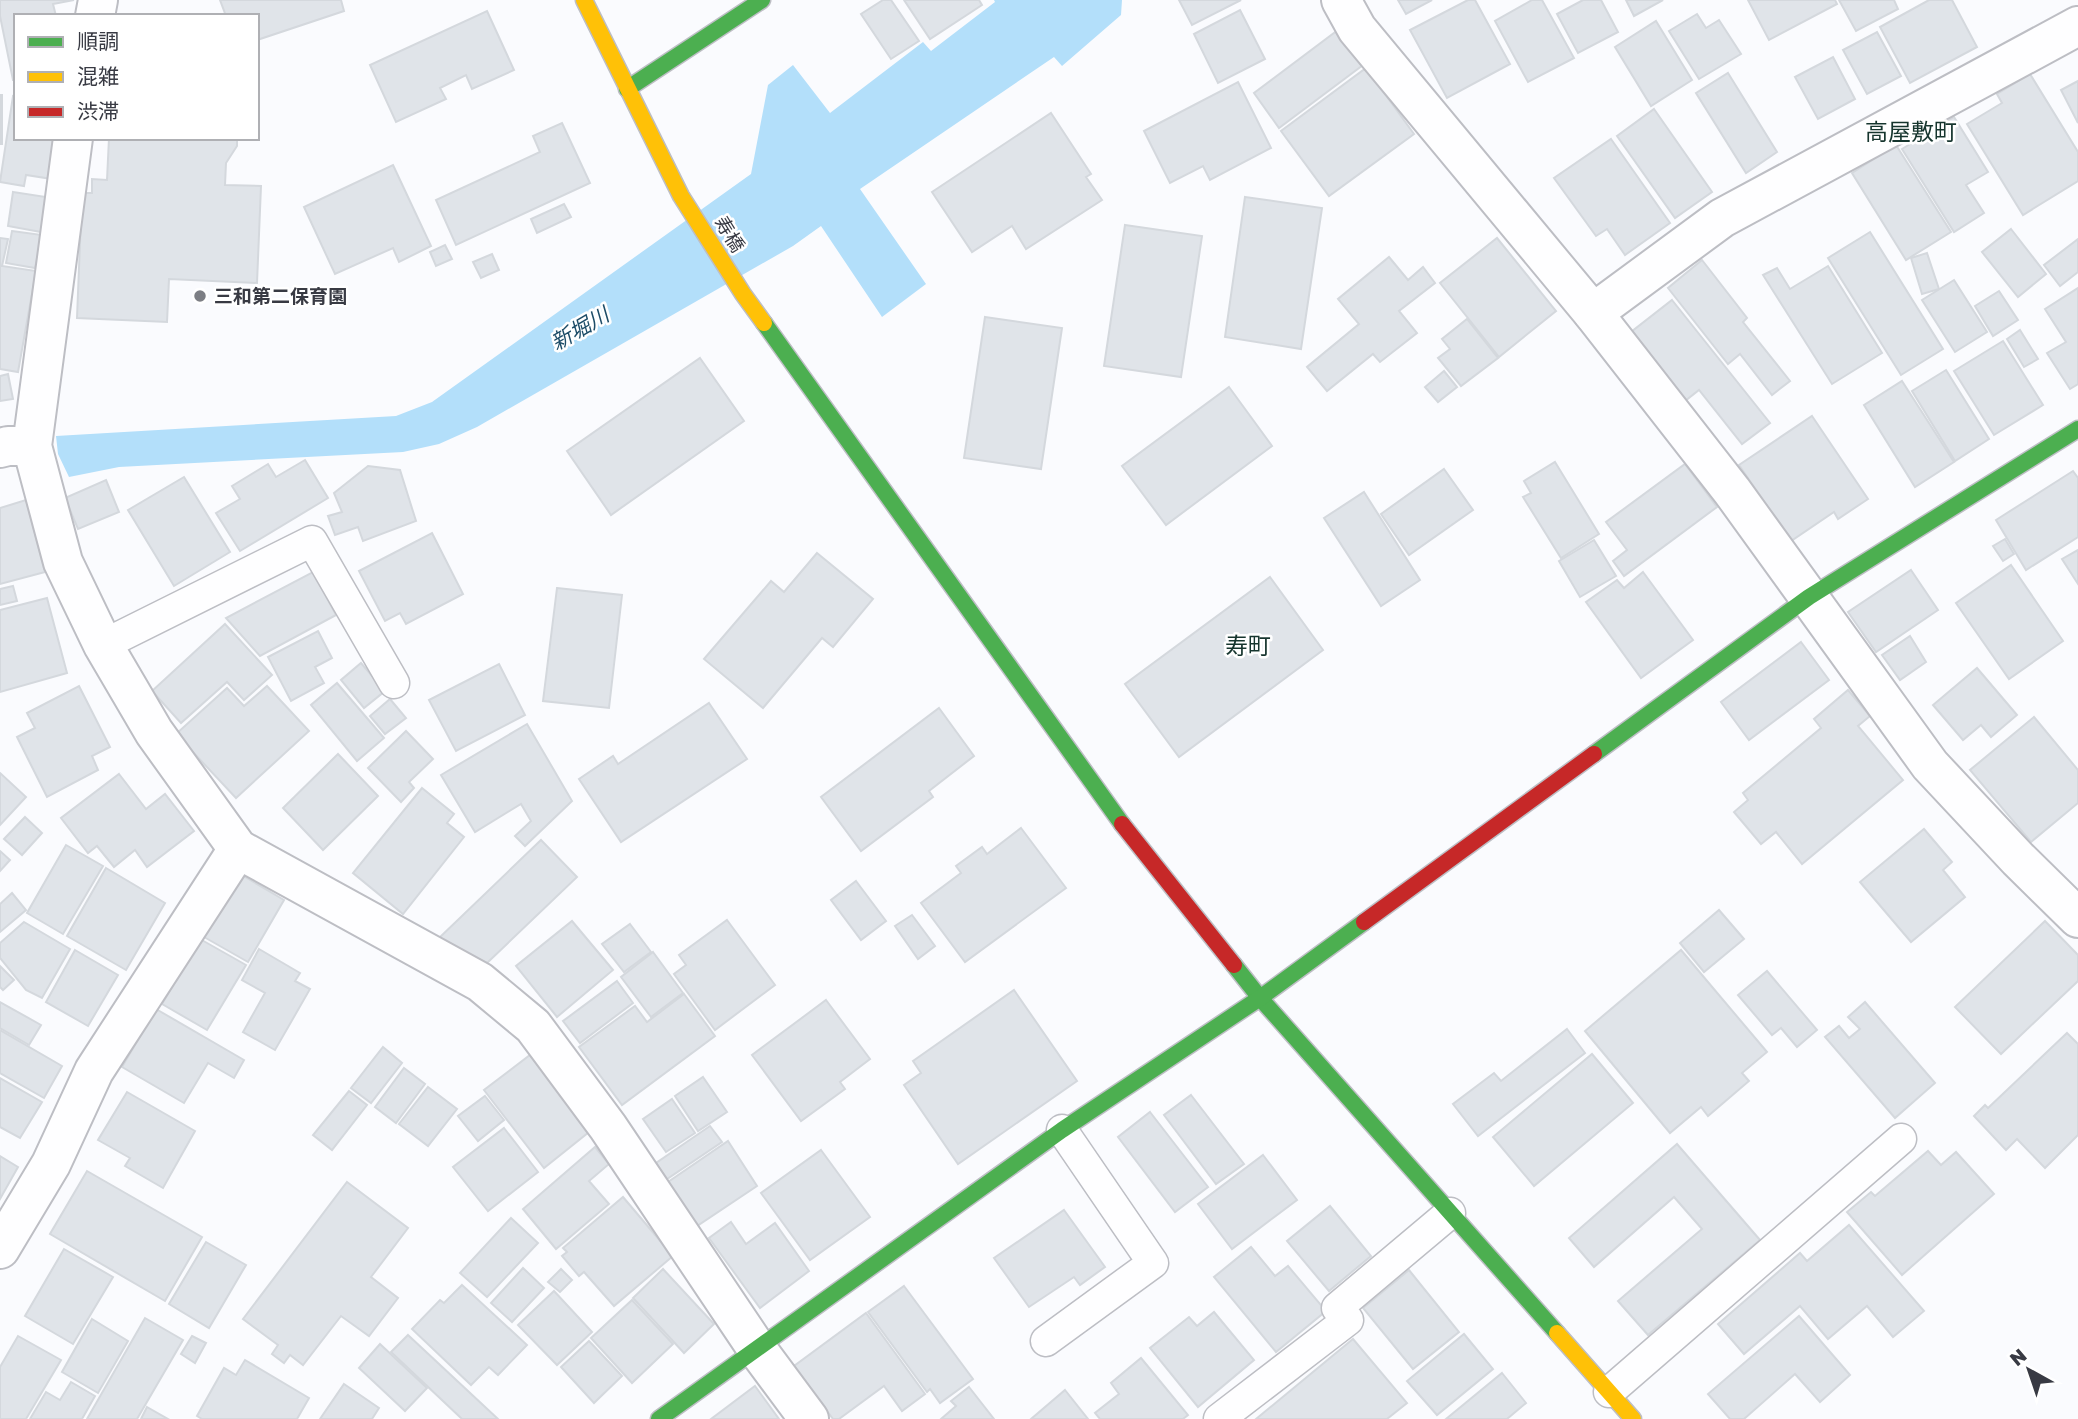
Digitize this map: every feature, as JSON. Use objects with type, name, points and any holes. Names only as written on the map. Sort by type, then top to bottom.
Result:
[{"type":"street","name":"寿橋","points":[[584,0],[681,196],[743,294],[871,470],[1106,804],[1261,998],[1633,1419]]},
{"type":"street","points":[[627,89],[762,0]]},
{"type":"street","points":[[1341,0],[1357,29],[1593,313],[1732,491],[1930,765],[2018,859],[2078,918]]},
{"type":"street","points":[[1593,313],[1722,218],[2078,26]]},
{"type":"street","points":[[73,140],[16,447],[63,562],[103,645],[154,732],[237,849],[480,982],[533,1026],[608,1127],[757,1349],[809,1419]]},
{"type":"street","points":[[659,1419],[1062,1130],[1261,998],[1809,597],[2077,431]]},
{"type":"street","points":[[0,1249],[51,1164],[94,1071],[237,849]]},
{"type":"lane","points":[[103,645],[312,541],[394,683]]},
{"type":"lane","points":[[1046,1341],[1153,1263],[1062,1130]]},
{"type":"lane","points":[[1609,1392],[1901,1139]]},
{"type":"lane","points":[[1219,1419],[1348,1320],[1337,1308],[1450,1213]]},
{"type":"water","name":"新堀川","points":[[994,0],[1122,0],[1121,15],[1062,66],[1054,57],[860,189],[926,284],[882,317],[821,226],[793,246],[477,427],[439,444],[403,452],[119,467],[69,477],[58,454],[56,436],[396,416],[432,402],[751,174],[768,85],[793,65],[830,113],[923,42],[931,51],[995,2]]},
{"type":"building","points":[[0,0],[74,0],[53,4],[56,14],[14,14],[14,80],[0,16]]},
{"type":"building","points":[[220,0],[341,0],[344,11],[259,39],[259,14],[225,14]]},
{"type":"building","points":[[883,0],[891,0],[919,41],[891,59],[861,14]]},
{"type":"building","points":[[904,0],[979,0],[982,5],[930,39]]},
{"type":"building","points":[[1179,0],[1241,0],[1192,25]]},
{"type":"building","points":[[1398,0],[1432,0],[1406,14]]},
{"type":"building","points":[[1468,0],[1475,0],[1510,64],[1447,98],[1410,30]]},
{"type":"building","points":[[1532,0],[1542,0],[1574,58],[1528,82],[1495,21]]},
{"type":"building","points":[[1583,0],[1601,0],[1618,32],[1578,53],[1557,14]]},
{"type":"building","points":[[1626,0],[1663,0],[1634,16]]},
{"type":"building","points":[[1748,0],[1835,0],[1837,4],[1769,40]]},
{"type":"building","points":[[1839,0],[1894,0],[1898,9],[1856,31]]},
{"type":"building","points":[[1929,0],[1952,0],[1977,47],[1910,83],[1880,27]]},
{"type":"building","points":[[1240,10],[1265,59],[1218,83],[1194,34]]},
{"type":"building","points":[[487,11],[514,70],[472,89],[466,75],[440,88],[446,99],[396,122],[370,65]]},
{"type":"building","points":[[1697,14],[1706,28],[1719,20],[1741,54],[1699,79],[1669,31]]},
{"type":"building","points":[[1656,21],[1692,80],[1651,106],[1615,47]]},
{"type":"building","points":[[1338,30],[1363,65],[1279,128],[1254,93]]},
{"type":"building","points":[[1877,32],[1901,76],[1867,94],[1843,50]]},
{"type":"building","points":[[1833,57],[1855,99],[1818,119],[1795,77]]},
{"type":"building","points":[[1366,68],[1414,134],[1329,196],[1281,131]]},
{"type":"building","points":[[1728,73],[1777,152],[1746,173],[1696,93]]},
{"type":"building","points":[[2030,74],[2078,152],[2078,181],[2023,215],[1967,124],[2002,103],[1997,94]]},
{"type":"building","points":[[2078,81],[2078,123],[2061,90]]},
{"type":"building","points":[[1238,82],[1271,148],[1210,180],[1203,166],[1170,183],[1144,131]]},
{"type":"building","points":[[2,95],[2,144],[0,144]]},
{"type":"building","points":[[13,96],[14,140],[59,140],[52,179],[26,175],[24,186],[0,182]]},
{"type":"building","points":[[1654,109],[1712,192],[1675,218],[1617,136]]},
{"type":"building","points":[[1051,113],[1091,174],[1086,177],[1102,200],[1026,249],[1012,226],[972,252],[932,192]]},
{"type":"building","points":[[1954,117],[1988,172],[1966,185],[1984,213],[1954,232],[1902,149]]},
{"type":"building","points":[[562,123],[590,183],[456,245],[436,200],[540,152],[533,136]]},
{"type":"building","points":[[1611,139],[1670,223],[1625,255],[1607,229],[1596,236],[1554,178]]},
{"type":"building","points":[[109,140],[237,140],[237,146],[226,163],[225,185],[261,186],[257,283],[169,279],[167,322],[77,318],[82,193],[92,193],[92,179],[107,180]]},
{"type":"building","points":[[1896,145],[1951,232],[1906,260],[1852,173]]},
{"type":"building","points":[[393,165],[431,246],[399,262],[393,248],[335,274],[304,207]]},
{"type":"building","points":[[13,192],[46,197],[41,232],[8,226]]},
{"type":"building","points":[[1245,197],[1322,208],[1301,349],[1225,337]]},
{"type":"building","points":[[564,204],[571,217],[537,233],[531,219]]},
{"type":"building","points":[[1125,225],[1202,236],[1181,377],[1104,366]]},
{"type":"building","points":[[2011,229],[2046,274],[2018,297],[1982,252]]},
{"type":"building","points":[[12,231],[42,235],[35,268],[6,263]]},
{"type":"building","points":[[1870,232],[1943,349],[1901,375],[1828,258]]},
{"type":"building","points":[[0,238],[8,239],[2,266],[36,271],[18,372],[0,369]]},
{"type":"building","points":[[1497,238],[1556,311],[1499,357],[1440,283]]},
{"type":"building","points":[[2078,239],[2078,272],[2060,286],[2044,265]]},
{"type":"building","points":[[445,245],[452,259],[436,266],[430,252]]},
{"type":"building","points":[[1927,253],[1939,289],[1922,294],[1911,258]]},
{"type":"building","points":[[492,254],[499,270],[481,278],[473,262]]},
{"type":"building","points":[[1389,257],[1408,280],[1423,267],[1435,283],[1399,311],[1417,333],[1380,362],[1373,354],[1327,391],[1307,367],[1359,324],[1338,299]]},
{"type":"building","points":[[1702,260],[1747,318],[1743,322],[1790,381],[1772,395],[1740,354],[1728,364],[1668,288]]},
{"type":"building","points":[[1828,266],[1882,353],[1832,384],[1763,275],[1777,268],[1790,289]]},
{"type":"building","points":[[1954,280],[1987,332],[1955,352],[1922,300]]},
{"type":"building","points":[[2078,288],[2078,384],[2070,389],[2047,353],[2066,342],[2045,309]]},
{"type":"building","points":[[1999,291],[2018,320],[1993,336],[1975,306]]},
{"type":"building","points":[[1672,300],[1770,423],[1742,444],[1699,390],[1685,401],[1631,332]]},
{"type":"building","points":[[985,317],[1062,328],[1041,469],[964,458]]},
{"type":"building","points":[[1467,319],[1498,358],[1461,386],[1438,358],[1450,349],[1442,339]]},
{"type":"building","points":[[2020,330],[2038,359],[2024,367],[2007,339]]},
{"type":"building","points":[[2003,341],[2043,405],[1994,435],[1954,371]]},
{"type":"building","points":[[700,358],[744,421],[611,515],[567,451]]},
{"type":"building","points":[[1946,370],[1989,439],[1955,461],[1912,391]]},
{"type":"building","points":[[1444,371],[1457,387],[1438,402],[1425,387]]},
{"type":"building","points":[[8,374],[13,399],[0,401],[0,376]]},
{"type":"building","points":[[1902,381],[1954,462],[1915,487],[1864,405]]},
{"type":"building","points":[[1229,387],[1272,446],[1166,525],[1122,466]]},
{"type":"building","points":[[1812,416],[1868,499],[1838,519],[1834,512],[1791,541],[1739,465]]},
{"type":"building","points":[[305,460],[328,498],[240,551],[216,513],[240,499],[232,486],[268,464],[276,477]]},
{"type":"building","points":[[1555,462],[1599,534],[1561,558],[1523,497],[1531,493],[1524,481]]},
{"type":"building","points":[[1685,464],[1717,507],[1624,576],[1613,561],[1627,550],[1606,522]]},
{"type":"building","points":[[368,466],[400,470],[416,521],[363,541],[358,527],[335,535],[328,516],[342,512],[334,493]]},
{"type":"building","points":[[1444,469],[1473,510],[1409,555],[1381,514]]},
{"type":"building","points":[[2073,471],[2078,478],[2078,537],[2026,570],[1996,520]]},
{"type":"building","points":[[184,477],[230,552],[174,586],[128,510]]},
{"type":"building","points":[[106,480],[119,512],[78,529],[65,498]]},
{"type":"building","points":[[1364,492],[1420,580],[1381,606],[1324,518]]},
{"type":"building","points":[[26,500],[45,572],[0,584],[0,508]]},
{"type":"building","points":[[432,533],[463,594],[406,624],[400,613],[385,621],[359,571]]},
{"type":"building","points":[[2005,539],[2014,554],[2003,561],[1993,546]]},
{"type":"building","points":[[1594,540],[1616,576],[1580,597],[1559,561]]},
{"type":"building","points":[[2078,550],[2078,584],[2062,559]]},
{"type":"building","points":[[817,553],[873,599],[833,647],[822,638],[763,708],[704,659],[771,581],[784,592]]},
{"type":"building","points":[[2011,565],[2063,641],[2009,679],[1956,603]]},
{"type":"building","points":[[1911,570],[1938,610],[1876,652],[1848,612]]},
{"type":"building","points":[[313,572],[336,615],[260,656],[226,618]]},
{"type":"building","points":[[1643,572],[1693,640],[1641,678],[1586,602],[1617,580],[1624,588]]},
{"type":"building","points":[[1270,577],[1323,650],[1179,757],[1125,684]]},
{"type":"building","points":[[13,586],[17,601],[0,605],[0,589]]},
{"type":"building","points":[[557,588],[622,595],[609,708],[543,701]]},
{"type":"building","points":[[47,598],[67,673],[0,692],[0,610]]},
{"type":"building","points":[[225,624],[272,675],[244,700],[227,682],[181,723],[152,691]]},
{"type":"building","points":[[318,631],[332,658],[315,667],[324,683],[291,701],[268,657]]},
{"type":"building","points":[[1910,636],[1926,662],[1900,680],[1882,655]]},
{"type":"building","points":[[1801,642],[1829,680],[1749,740],[1721,702]]},
{"type":"building","points":[[361,663],[385,691],[364,708],[341,680]]},
{"type":"building","points":[[499,664],[525,715],[456,751],[429,700]]},
{"type":"building","points":[[1977,668],[2017,715],[1991,737],[1981,725],[1963,740],[1933,705]]},
{"type":"building","points":[[337,683],[384,738],[357,761],[311,705]]},
{"type":"building","points":[[79,686],[110,747],[92,756],[98,770],[47,797],[17,737],[35,728],[27,713]]},
{"type":"building","points":[[267,686],[309,731],[236,798],[176,734],[227,688],[244,706]]},
{"type":"building","points":[[1848,690],[1870,716],[1858,726],[1903,780],[1802,864],[1776,832],[1761,844],[1734,812],[1748,800],[1743,793],[1821,728],[1814,719]]},
{"type":"building","points":[[390,699],[406,718],[385,734],[370,716]]},
{"type":"building","points":[[709,703],[747,759],[621,842],[579,779],[613,756],[618,764]]},
{"type":"building","points":[[939,708],[974,756],[929,791],[933,797],[861,851],[821,797]]},
{"type":"building","points":[[2034,717],[2078,770],[2078,803],[2031,842],[1970,770]]},
{"type":"building","points":[[527,724],[572,801],[525,846],[515,836],[531,821],[521,804],[475,832],[441,775]]},
{"type":"building","points":[[406,731],[433,759],[409,782],[414,788],[401,802],[368,768]]},
{"type":"building","points":[[338,754],[378,796],[323,850],[283,808]]},
{"type":"building","points":[[0,773],[26,797],[0,825]]},
{"type":"building","points":[[119,774],[146,809],[165,794],[194,831],[147,867],[135,850],[114,867],[97,846],[88,853],[61,818]]},
{"type":"building","points":[[422,788],[454,814],[447,823],[464,837],[403,914],[353,873]]},
{"type":"building","points":[[25,817],[42,833],[22,855],[4,839]]},
{"type":"building","points":[[1021,828],[1066,888],[965,962],[921,903],[961,873],[956,866],[982,847],[987,854]]},
{"type":"building","points":[[1924,829],[1952,862],[1943,870],[1965,897],[1911,942],[1860,882]]},
{"type":"building","points":[[541,840],[577,877],[487,963],[437,940]]},
{"type":"building","points":[[66,845],[103,866],[63,934],[27,913]]},
{"type":"building","points":[[0,851],[10,860],[0,871]]},
{"type":"building","points":[[106,868],[165,903],[126,970],[67,936]]},
{"type":"building","points":[[240,874],[284,900],[248,962],[204,937]]},
{"type":"building","points":[[856,881],[886,921],[861,940],[831,900]]},
{"type":"building","points":[[12,893],[26,910],[0,932],[0,904]]},
{"type":"building","points":[[1719,910],[1744,939],[1704,972],[1680,943]]},
{"type":"building","points":[[912,915],[935,946],[918,959],[895,926]]},
{"type":"building","points":[[727,920],[775,985],[715,1030],[674,974],[686,965],[679,955]]},
{"type":"building","points":[[572,921],[613,970],[557,1017],[516,966]]},
{"type":"building","points":[[2045,921],[2078,955],[2078,981],[2001,1054],[1955,1007]]},
{"type":"building","points":[[24,922],[70,949],[42,998],[26,990],[0,958],[0,943]]},
{"type":"building","points":[[630,924],[651,952],[624,972],[602,944]]},
{"type":"building","points":[[200,939],[246,965],[207,1030],[162,1004]]},
{"type":"building","points":[[259,949],[300,973],[295,981],[310,989],[275,1050],[243,1032],[265,993],[242,980]]},
{"type":"building","points":[[75,950],[118,975],[88,1026],[46,1002]]},
{"type":"building","points":[[1681,950],[1767,1052],[1742,1073],[1749,1081],[1708,1116],[1701,1107],[1670,1133],[1585,1031]]},
{"type":"building","points":[[653,952],[683,993],[651,1017],[621,977]]},
{"type":"building","points":[[0,966],[14,980],[3,990],[0,987]]},
{"type":"building","points":[[1767,971],[1817,1030],[1797,1047],[1781,1028],[1772,1035],[1738,995]]},
{"type":"building","points":[[617,981],[633,1003],[580,1043],[563,1021]]},
{"type":"building","points":[[1014,990],[1077,1081],[958,1164],[904,1085],[921,1073],[913,1061]]},
{"type":"building","points":[[684,994],[715,1036],[622,1105],[579,1047],[635,1006],[647,1022]]},
{"type":"building","points":[[826,1000],[870,1059],[840,1082],[845,1089],[801,1121],[752,1055]]},
{"type":"building","points":[[0,1002],[41,1025],[29,1045],[0,1028]]},
{"type":"building","points":[[1865,1002],[1935,1083],[1895,1118],[1825,1037],[1839,1026],[1849,1038],[1860,1029],[1848,1017]]},
{"type":"building","points":[[156,1009],[244,1060],[234,1078],[208,1063],[184,1103],[122,1067]]},
{"type":"building","points":[[1567,1029],[1585,1053],[1478,1136],[1453,1104],[1494,1073],[1501,1081]]},
{"type":"building","points":[[0,1030],[62,1066],[44,1098],[0,1073]]},
{"type":"building","points":[[2067,1033],[2078,1044],[2078,1135],[2045,1168],[2017,1139],[2006,1150],[1974,1116],[1985,1105],[1988,1108]]},
{"type":"building","points":[[383,1047],[402,1063],[371,1103],[351,1088]]},
{"type":"building","points":[[1592,1054],[1633,1103],[1534,1186],[1493,1137]]},
{"type":"building","points":[[530,1055],[589,1132],[544,1168],[484,1090]]},
{"type":"building","points":[[404,1068],[425,1084],[396,1123],[375,1107]]},
{"type":"building","points":[[703,1077],[727,1112],[698,1131],[675,1096]]},
{"type":"building","points":[[0,1078],[42,1102],[20,1138],[0,1127]]},
{"type":"building","points":[[428,1087],[457,1109],[428,1146],[399,1124]]},
{"type":"building","points":[[349,1091],[367,1105],[332,1150],[313,1135]]},
{"type":"building","points":[[127,1092],[195,1131],[163,1188],[125,1166],[130,1158],[98,1140]]},
{"type":"building","points":[[1191,1095],[1244,1164],[1216,1184],[1164,1115]]},
{"type":"building","points":[[485,1096],[504,1120],[478,1141],[458,1116]]},
{"type":"building","points":[[672,1099],[695,1133],[666,1152],[643,1119]]},
{"type":"building","points":[[1150,1112],[1208,1187],[1175,1212],[1118,1137]]},
{"type":"building","points":[[710,1126],[722,1142],[667,1179],[656,1163]]},
{"type":"building","points":[[504,1128],[538,1172],[488,1211],[453,1167]]},
{"type":"building","points":[[728,1141],[757,1186],[697,1226],[668,1182]]},
{"type":"building","points":[[1677,1144],[1760,1240],[1648,1335],[1618,1301],[1702,1229],[1674,1197],[1594,1267],[1569,1238]]},
{"type":"building","points":[[595,1147],[609,1164],[589,1181],[609,1204],[556,1249],[523,1209]]},
{"type":"building","points":[[821,1150],[870,1217],[810,1260],[761,1193]]},
{"type":"building","points":[[1928,1151],[1941,1165],[1956,1152],[1994,1194],[1902,1275],[1847,1212],[1871,1192],[1875,1196]]},
{"type":"building","points":[[1263,1155],[1297,1200],[1232,1249],[1198,1204]]},
{"type":"building","points":[[0,1156],[18,1167],[0,1199]]},
{"type":"building","points":[[87,1171],[202,1237],[165,1301],[50,1234]]},
{"type":"building","points":[[347,1182],[408,1228],[371,1277],[398,1298],[369,1336],[341,1316],[303,1365],[290,1355],[284,1363],[272,1354],[278,1345],[243,1319]]},
{"type":"building","points":[[623,1197],[673,1256],[614,1306],[584,1272],[579,1276],[562,1256],[567,1252],[563,1248]]},
{"type":"building","points":[[1330,1206],[1371,1256],[1329,1291],[1287,1241]]},
{"type":"building","points":[[1064,1210],[1105,1267],[1080,1285],[1074,1277],[1029,1307],[994,1258]]},
{"type":"building","points":[[511,1218],[538,1243],[487,1297],[460,1273]]},
{"type":"building","points":[[731,1222],[746,1244],[775,1223],[809,1271],[760,1308],[709,1238]]},
{"type":"building","points":[[1849,1225],[1924,1311],[1893,1337],[1867,1306],[1828,1339],[1800,1306],[1744,1354],[1718,1324],[1800,1253],[1807,1261]]},
{"type":"building","points":[[206,1242],[246,1265],[209,1328],[169,1304]]},
{"type":"building","points":[[1251,1247],[1275,1276],[1288,1266],[1326,1311],[1276,1352],[1214,1277]]},
{"type":"building","points":[[64,1249],[113,1277],[73,1344],[25,1316]]},
{"type":"building","points":[[523,1268],[544,1288],[512,1322],[491,1303]]},
{"type":"building","points":[[561,1269],[572,1280],[560,1292],[548,1282]]},
{"type":"building","points":[[663,1269],[714,1324],[684,1353],[633,1298]]},
{"type":"building","points":[[1409,1270],[1459,1332],[1413,1369],[1363,1308]]},
{"type":"building","points":[[462,1285],[527,1345],[498,1375],[489,1367],[471,1385],[412,1329],[440,1300],[444,1303]]},
{"type":"building","points":[[904,1286],[973,1379],[940,1403],[930,1389],[927,1392],[868,1312]]},
{"type":"building","points":[[554,1291],[592,1332],[557,1365],[518,1325]]},
{"type":"building","points":[[632,1300],[673,1344],[632,1383],[591,1338]]},
{"type":"building","points":[[1214,1312],[1254,1360],[1198,1407],[1150,1348],[1189,1317],[1197,1326]]},
{"type":"building","points":[[866,1313],[925,1394],[902,1411],[884,1386],[839,1419],[833,1419],[794,1366]]},
{"type":"building","points":[[1799,1316],[1850,1375],[1820,1402],[1795,1374],[1744,1419],[1730,1419],[1708,1394]]},
{"type":"building","points":[[145,1318],[183,1340],[137,1419],[87,1419]]},
{"type":"building","points":[[92,1319],[128,1341],[98,1393],[62,1372]]},
{"type":"building","points":[[1464,1334],[1493,1369],[1437,1415],[1407,1381]]},
{"type":"building","points":[[408,1335],[498,1419],[462,1419],[391,1352]]},
{"type":"building","points":[[18,1336],[61,1360],[26,1419],[0,1419],[0,1367]]},
{"type":"building","points":[[192,1336],[206,1343],[195,1363],[181,1354]]},
{"type":"building","points":[[1353,1339],[1407,1403],[1387,1419],[1256,1419]]},
{"type":"building","points":[[589,1341],[622,1376],[594,1403],[561,1367]]},
{"type":"building","points":[[380,1344],[427,1388],[405,1411],[359,1368]]},
{"type":"building","points":[[1141,1358],[1188,1415],[1183,1419],[1100,1419],[1095,1413],[1119,1394],[1111,1383]]},
{"type":"building","points":[[245,1360],[309,1398],[297,1419],[202,1419],[197,1416],[224,1368],[236,1375]]},
{"type":"building","points":[[1502,1373],[1526,1403],[1507,1419],[1446,1419]]},
{"type":"building","points":[[71,1382],[95,1396],[82,1419],[30,1419],[46,1392],[60,1400]]},
{"type":"building","points":[[344,1384],[379,1408],[372,1419],[320,1419]]},
{"type":"building","points":[[755,1386],[779,1419],[711,1419]]},
{"type":"building","points":[[969,1387],[994,1419],[941,1419],[956,1406],[951,1401]]},
{"type":"building","points":[[1065,1390],[1088,1419],[1031,1419]]},
{"type":"building","points":[[147,1407],[168,1419],[141,1419]]},
{"type":"traffic: fast","points":[[627,89],[762,0]]},
{"type":"traffic: fast","points":[[764,323],[1122,824]]},
{"type":"traffic: fast","points":[[1594,754],[1809,597],[2078,429]]},
{"type":"traffic: fast","points":[[659,1419],[1062,1130],[1260,998],[1364,922]]},
{"type":"traffic: fast","points":[[1234,965],[1260,998],[1557,1333]]},
{"type":"traffic: slow","points":[[584,0],[681,196],[764,323]]},
{"type":"traffic: slow","points":[[1557,1333],[1633,1419]]},
{"type":"traffic: jam","points":[[1364,922],[1594,754]]},
{"type":"traffic: jam","points":[[1122,824],[1234,965]]},
{"type":"place","name":"三和第二保育園","points":[[200,296]]},
{"type":"district","name":"高屋敷町","points":[[1911,132]]},
{"type":"district","name":"寿町","points":[[1248,646]]}]
